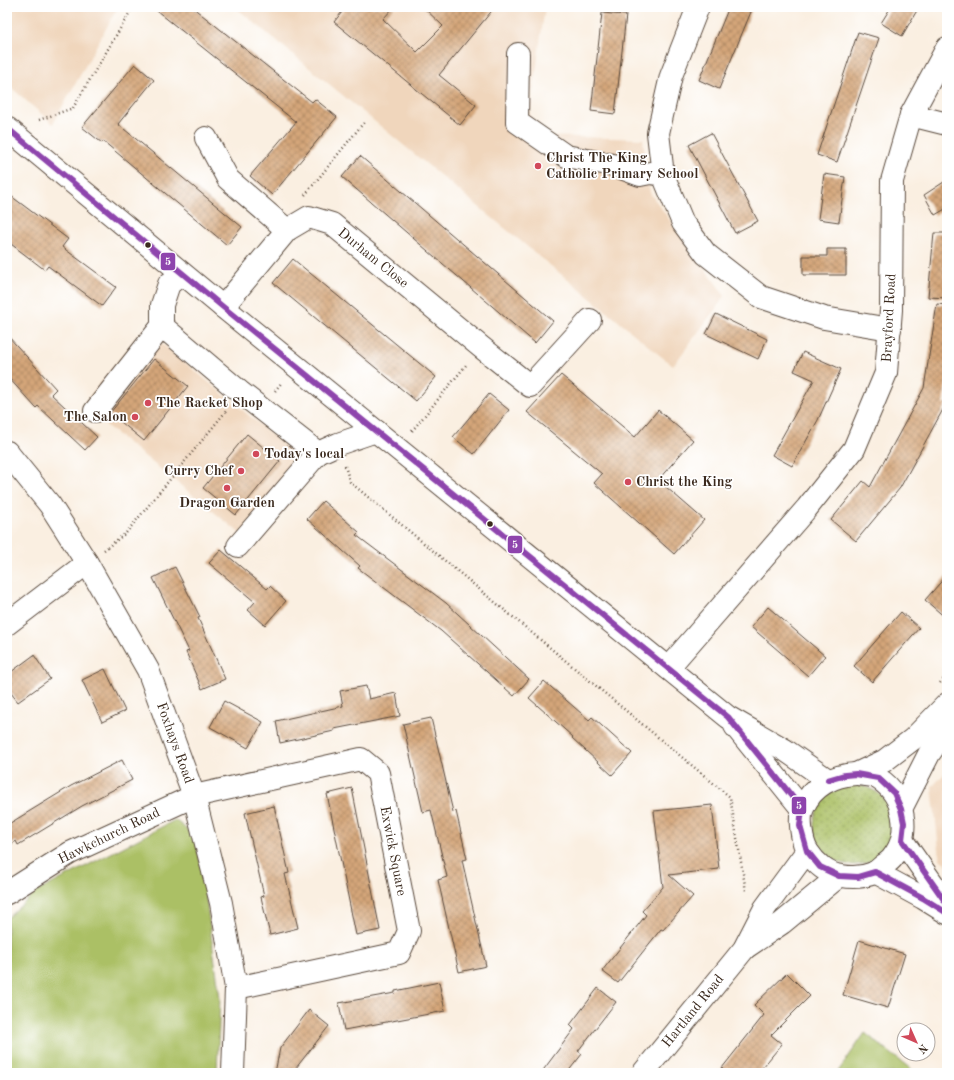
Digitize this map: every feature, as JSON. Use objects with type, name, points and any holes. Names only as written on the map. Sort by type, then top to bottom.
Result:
[{"type":"street","points":[[698,7],[671,76],[658,133],[663,175],[683,223],[706,254],[761,297],[824,318],[890,329]]},
{"type":"street","name":"Brayford Road","points":[[668,668],[807,508],[854,449],[886,373],[890,329],[892,181],[911,115],[947,48]]},
{"type":"street","points":[[518,54],[517,122],[566,156],[613,165],[640,175],[650,173],[663,175]]},
{"type":"street","points":[[911,115],[947,124]]},
{"type":"street","points":[[7,128],[222,307],[398,448],[728,717],[785,750],[828,780]]},
{"type":"street","points":[[206,138],[228,180],[287,230]]},
{"type":"street","name":"Durham Close","points":[[222,307],[287,230],[309,217],[332,224],[530,386],[590,320]]},
{"type":"street","points":[[95,411],[162,326],[162,305],[169,284],[182,274]]},
{"type":"street","points":[[162,326],[240,392],[318,453]]},
{"type":"street","points":[[238,546],[318,453],[338,444],[376,431]]},
{"type":"street","name":"Foxhays Road","points":[[7,452],[50,505],[87,563],[148,670],[194,796],[221,903],[236,988],[233,1073]]},
{"type":"street","points":[[7,624],[87,563]]},
{"type":"street","points":[[856,774],[884,761],[913,739],[947,704]]},
{"type":"street","points":[[728,717],[802,809]]},
{"type":"street","points":[[901,809],[929,754],[947,728]]},
{"type":"street","name":"Exwick Square","points":[[194,796],[361,759],[378,773],[409,931],[399,953],[236,988]]},
{"type":"street","points":[[856,774],[878,778],[894,793],[901,809],[904,823],[902,840],[893,857],[875,872],[858,877],[840,876],[820,867],[807,852],[800,826],[802,809],[812,793],[828,780],[845,775],[856,774]]},
{"type":"street","name":"Hawkchurch Road","points":[[7,893],[70,853],[194,796]]},
{"type":"street","points":[[902,840],[947,904]]},
{"type":"street","name":"Hartland Road","points":[[643,1073],[744,949],[765,908],[807,852]]},
{"type":"street","points":[[875,872],[947,913]]},
{"type":"street","name":"Hartland Road","points":[[744,949],[782,923],[840,876]]},
{"type":"path","points":[[39,120],[73,108],[133,7]]},
{"type":"path","points":[[305,196],[365,121]]},
{"type":"path","points":[[398,448],[481,347]]},
{"type":"path","points":[[262,409],[295,366]]},
{"type":"path","points":[[87,563],[126,533],[240,392]]},
{"type":"path","points":[[338,444],[350,482],[730,797],[746,891]]},
{"type":"shaded area","points":[[7,7],[118,7],[53,124],[7,84]]},
{"type":"shaded area","name":"Christ The King Catholic Primary School","points":[[235,7],[545,7],[529,120],[545,136],[643,139],[650,193],[725,296],[673,366]]},
{"type":"shaded area","points":[[144,329],[314,469],[251,542],[82,406]]},
{"type":"shaded area","points":[[947,771],[947,865],[940,859],[932,787]]},
{"type":"green space","points":[[854,785],[869,788],[882,797],[891,810],[894,825],[891,840],[882,853],[869,862],[854,865],[839,862],[826,853],[817,840],[814,825],[817,810],[826,797],[839,788]]},
{"type":"green space","points":[[175,820],[194,835],[202,870],[220,998],[217,1073],[7,1073],[7,918],[36,892]]},
{"type":"green space","points":[[865,1033],[896,1057],[896,1062],[902,1062],[916,1073],[837,1073]]},
{"type":"building","points":[[152,7],[192,7],[312,102],[315,99],[337,117],[272,195],[250,176],[296,122]]},
{"type":"building","points":[[346,7],[394,7],[383,19],[417,52],[443,26],[423,7],[495,7],[439,75],[476,105],[460,125],[334,22]]},
{"type":"building","points":[[729,7],[753,7],[719,89],[699,80]]},
{"type":"building","points":[[891,7],[919,7],[902,36],[881,23]]},
{"type":"building","points":[[602,13],[626,15],[615,114],[591,111]]},
{"type":"building","points":[[858,32],[879,38],[837,162],[817,155]]},
{"type":"building","points":[[135,64],[154,80],[118,124],[242,227],[227,245],[103,141],[102,143],[82,127]]},
{"type":"building","points":[[711,133],[758,221],[735,233],[689,145]]},
{"type":"building","points":[[360,156],[553,321],[535,343],[342,177]]},
{"type":"building","points":[[824,174],[845,177],[839,222],[818,219]]},
{"type":"building","points":[[947,180],[947,208],[935,215],[924,195]]},
{"type":"building","points":[[7,193],[68,239],[62,247],[116,287],[102,306],[48,266],[45,270],[7,241]]},
{"type":"building","points":[[934,233],[947,233],[947,298],[928,297]]},
{"type":"building","points":[[827,249],[846,249],[846,275],[803,275],[803,256],[827,256]]},
{"type":"building","points":[[293,259],[436,377],[416,401],[273,283]]},
{"type":"building","points":[[937,304],[947,305],[947,380],[943,403],[946,404],[900,488],[856,541],[831,520],[863,481],[870,487],[924,388]]},
{"type":"building","points":[[716,314],[767,339],[758,359],[706,334]]},
{"type":"building","points":[[7,335],[56,389],[51,394],[97,437],[85,450],[38,406],[36,408],[7,376]]},
{"type":"building","points":[[803,352],[841,369],[818,420],[792,466],[772,455],[814,380],[794,371]]},
{"type":"building","points":[[154,359],[188,386],[144,441],[110,413]]},
{"type":"building","name":"Christ the King","points":[[561,375],[635,437],[658,410],[693,440],[658,480],[704,520],[674,554],[594,483],[602,474],[527,412]]},
{"type":"building","points":[[489,394],[509,410],[474,454],[453,437]]},
{"type":"building","points":[[247,434],[280,461],[236,515],[203,488]]},
{"type":"building","points":[[323,501],[359,532],[356,535],[446,603],[529,679],[514,696],[441,631],[358,568],[360,566],[307,519]]},
{"type":"building","points":[[221,550],[267,589],[270,586],[286,601],[265,625],[248,610],[255,602],[209,563]]},
{"type":"building","points":[[175,567],[200,617],[198,618],[225,679],[202,689],[186,652],[189,651],[153,578]]},
{"type":"building","points":[[947,575],[947,619],[925,600]]},
{"type":"building","points":[[768,607],[825,656],[808,676],[751,627]]},
{"type":"building","points":[[901,612],[919,628],[872,682],[854,666]]},
{"type":"building","points":[[34,655],[50,679],[18,702],[7,688],[7,675]]},
{"type":"building","points":[[105,669],[125,711],[102,722],[82,680]]},
{"type":"building","points":[[544,681],[589,720],[592,717],[632,753],[612,775],[572,738],[573,737],[529,698]]},
{"type":"building","points":[[366,686],[369,699],[396,693],[400,716],[334,729],[334,731],[280,743],[276,721],[343,706],[340,691]]},
{"type":"building","points":[[224,701],[263,722],[248,748],[210,727]]},
{"type":"building","points":[[431,718],[453,812],[456,811],[467,859],[462,860],[486,966],[459,972],[438,880],[447,877],[431,810],[423,812],[403,724]]},
{"type":"building","points":[[122,760],[132,780],[82,806],[18,845],[16,841],[7,848],[7,825],[71,786]]},
{"type":"building","points":[[352,788],[380,930],[356,935],[327,794]]},
{"type":"building","points":[[712,805],[719,869],[669,875],[693,896],[663,930],[661,929],[618,983],[602,971],[646,915],[642,911],[663,887],[654,811]]},
{"type":"building","points":[[274,806],[289,873],[285,874],[298,928],[270,935],[261,897],[264,896],[245,813]]},
{"type":"building","points":[[859,940],[905,954],[888,1008],[843,995]]},
{"type":"building","points":[[787,973],[810,996],[771,1035],[782,1044],[758,1073],[718,1073],[764,1015],[754,1005]]},
{"type":"building","points":[[439,982],[445,1011],[344,1030],[339,1003],[395,993],[395,991]]},
{"type":"building","points":[[598,988],[616,1002],[578,1051],[582,1054],[567,1073],[541,1073],[574,1029],[570,1025]]},
{"type":"building","points":[[309,1010],[329,1026],[292,1073],[275,1073],[280,1048]]},
{"type":"transit line","name":"5","points":[[7,128],[223,307],[728,717],[802,809],[800,826],[807,851],[820,867],[839,876],[858,877],[875,872],[947,913]]},
{"type":"transit line","name":"5","points":[[828,780],[845,775],[856,774],[878,778],[894,793],[901,809],[904,823],[902,840],[947,904]]},
{"type":"place","name":"Christ The King Catholic Primary School","points":[[538,166]]},
{"type":"place","name":"The Racket Shop","points":[[148,403]]},
{"type":"place","name":"The Salon","points":[[135,417]]},
{"type":"place","name":"Today's local","points":[[256,454]]},
{"type":"place","name":"Curry Chef","points":[[241,471]]},
{"type":"place","name":"Christ the King","points":[[628,482]]},
{"type":"place","name":"Dragon Garden","points":[[227,488]]}]
